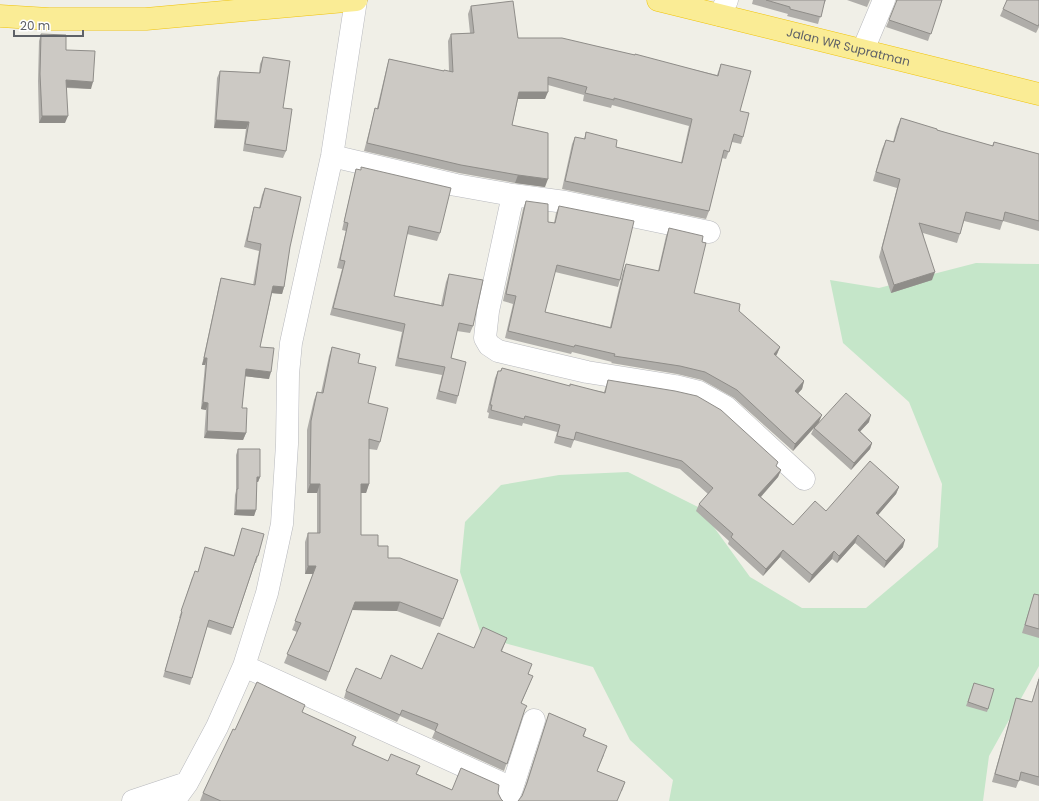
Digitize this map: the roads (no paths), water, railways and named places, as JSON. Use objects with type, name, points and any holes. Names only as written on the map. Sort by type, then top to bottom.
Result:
[{"type":"highway","points":[[0,16],[49,19],[146,19],[356,0]]},
{"type":"highway","name":"Jalan WR Supratman","points":[[658,0],[723,7],[863,50],[1039,94]]},
{"type":"street","points":[[174,801],[187,783],[217,727],[244,666],[267,592],[282,524],[287,444],[288,374],[291,343],[332,156],[356,0]]},
{"type":"street","points":[[863,50],[884,0]]},
{"type":"street","points":[[332,156],[456,185],[513,196],[565,202],[709,232]]},
{"type":"street","points":[[513,196],[488,311],[485,338],[489,345],[498,351],[587,372],[675,386],[699,392],[726,407],[804,479]]},
{"type":"street","points":[[244,666],[509,795],[534,720]]},
{"type":"street","points":[[133,801],[187,783]]}]
